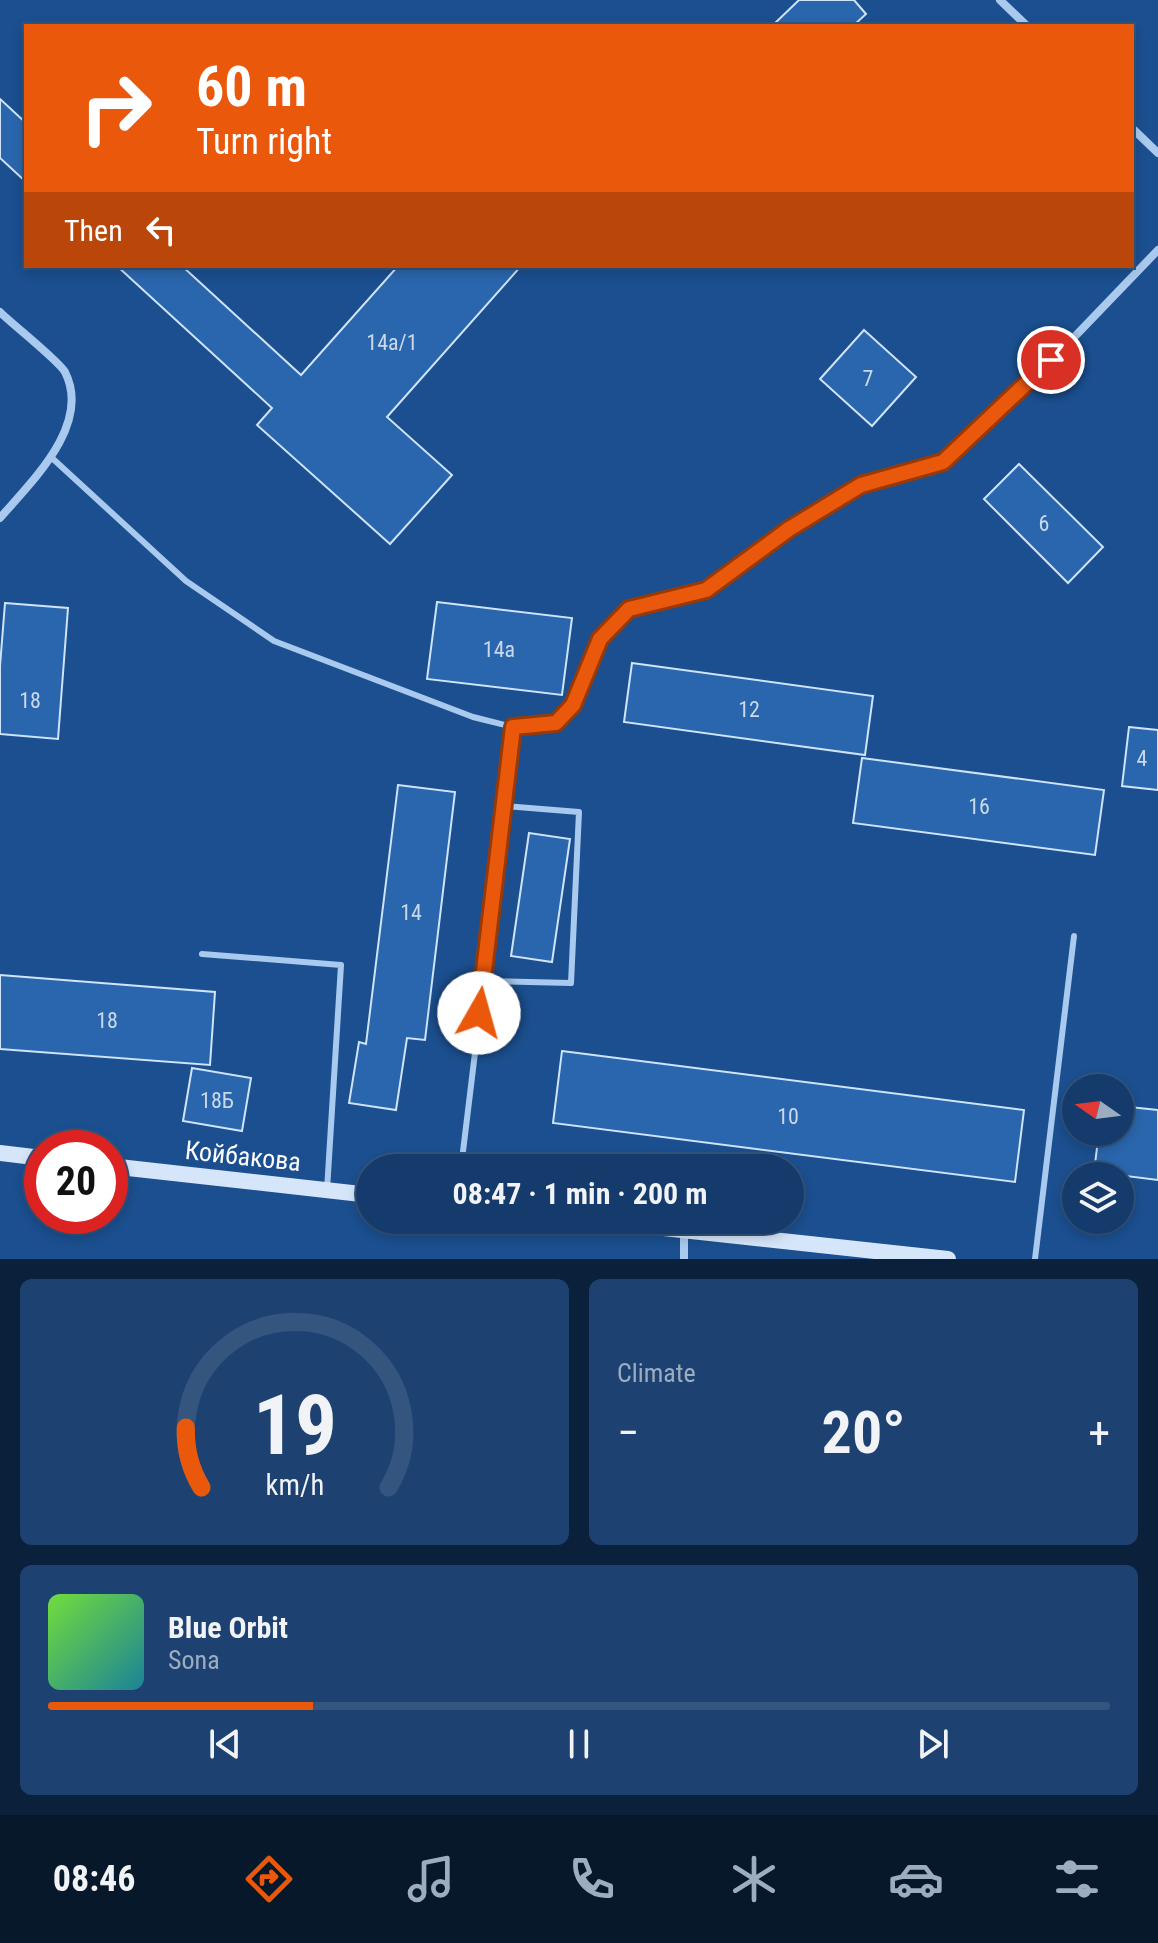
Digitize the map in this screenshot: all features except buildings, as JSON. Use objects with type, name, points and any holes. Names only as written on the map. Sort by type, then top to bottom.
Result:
[{"type":"street","points":[[1000,0],[1025,24]]},
{"type":"street","points":[[1134,130],[1158,153]]},
{"type":"street","points":[[943,462],[1034,379],[1158,250]]},
{"type":"street","points":[[0,312],[64,371],[71,398],[70,419],[52,458],[0,518]]},
{"type":"street","points":[[0,1153],[24,1156]]},
{"type":"street","name":"Койбакова","points":[[128,1168],[356,1193]]},
{"type":"street","points":[[684,1234],[684,1259]]},
{"type":"street","points":[[720,1234],[948,1259]]},
{"type":"lane","points":[[52,458],[186,581],[274,641],[473,717],[513,727],[556,723],[573,705],[600,639],[629,609],[706,590],[789,529],[861,485],[943,462]]},
{"type":"lane","points":[[463,1154],[513,727]]},
{"type":"lane","points":[[483,981],[571,983],[579,812],[505,806]]},
{"type":"lane","points":[[1035,1259],[1074,936]]},
{"type":"lane","points":[[202,954],[341,965],[327,1190]]},
{"type":"route","points":[[479,1013],[513,727],[556,723],[573,705],[600,639],[629,609],[706,590],[789,529],[861,485],[943,462],[1051,360]]}]
